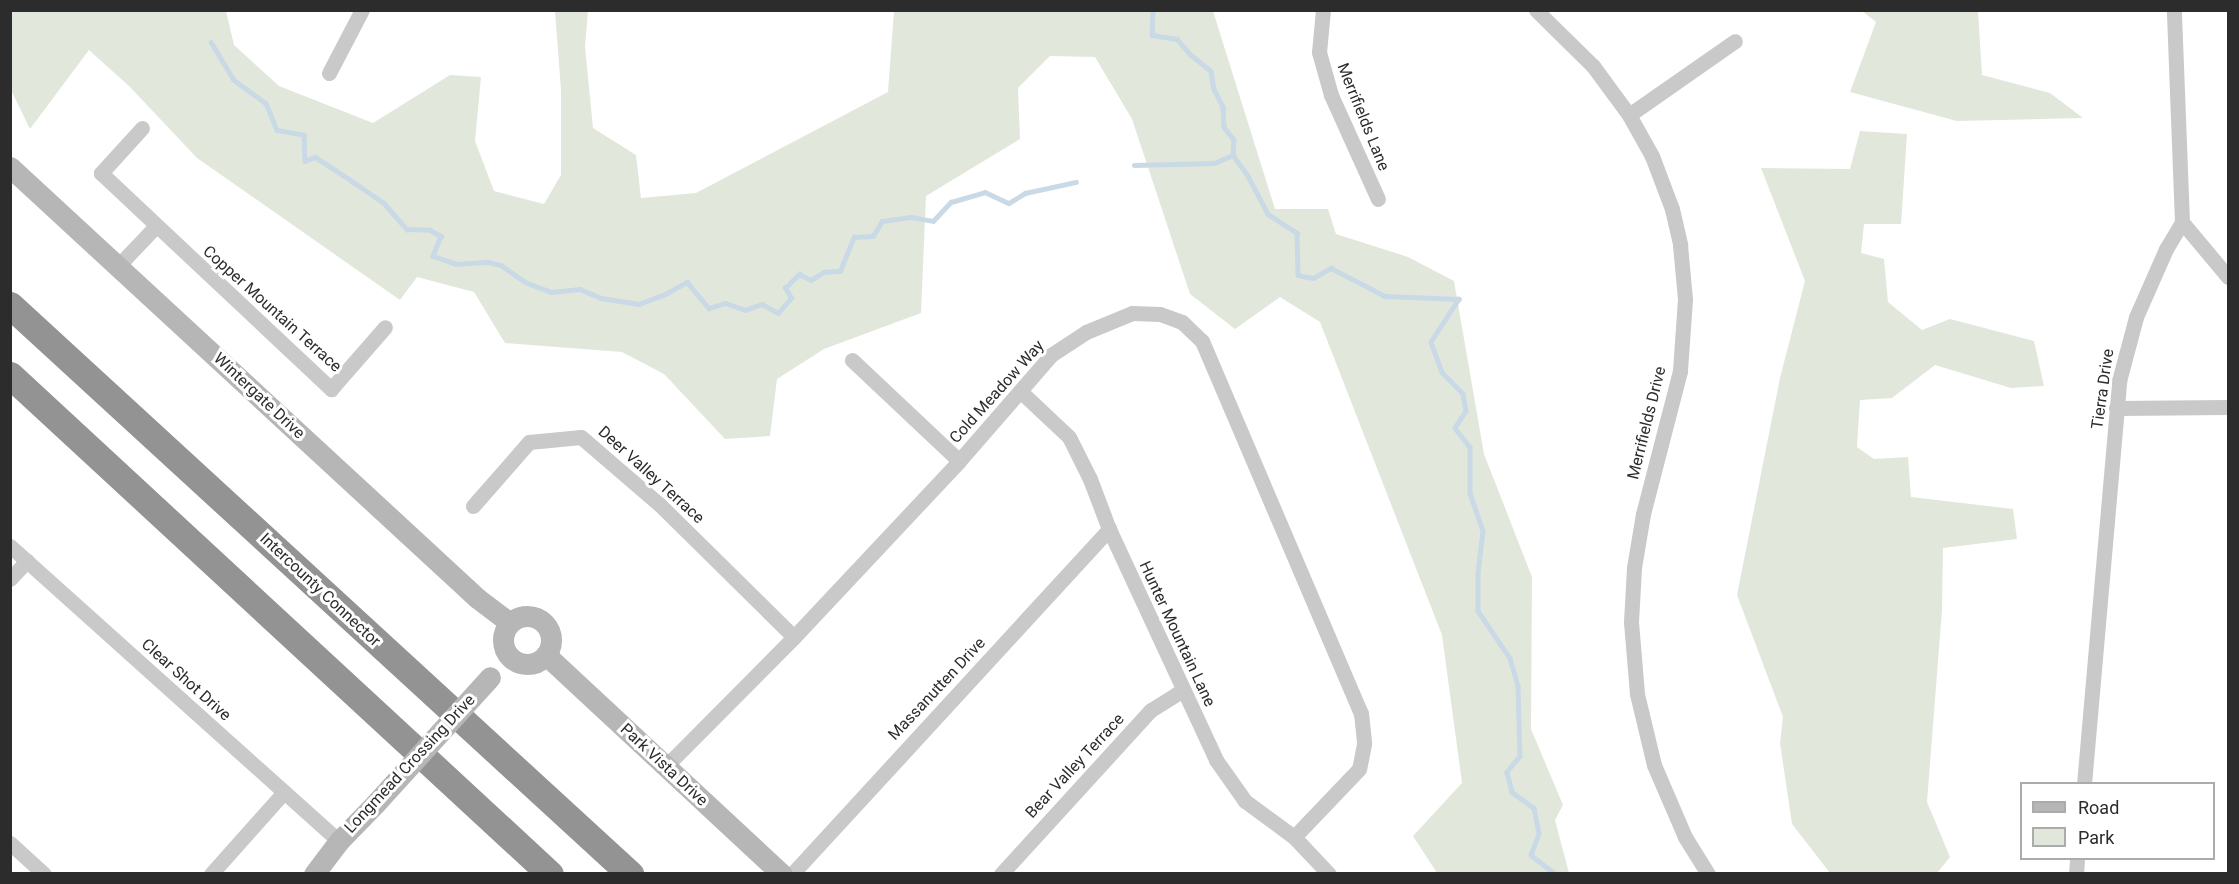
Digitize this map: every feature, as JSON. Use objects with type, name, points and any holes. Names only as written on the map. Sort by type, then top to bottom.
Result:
[{"type":"highway","name":"Intercounty Connector","points":[[10,305],[630,873]]},
{"type":"highway","points":[[10,375],[550,873]]},
{"type":"street","points":[[329,73],[362,10]]},
{"type":"street","name":"Merrifields Lane","points":[[1323,10],[1319,52],[1331,95],[1378,200]]},
{"type":"street","name":"Merrifields Drive","points":[[1536,10],[1593,66],[1629,115],[1652,156],[1672,209],[1680,245],[1685,299],[1680,371],[1643,514],[1634,568],[1630,622],[1637,694],[1654,765],[1685,837],[1708,873]]},
{"type":"street","points":[[2174,10],[2182,222],[2229,277]]},
{"type":"street","points":[[1629,115],[1735,41]]},
{"type":"street","name":"Copper Mountain Terrace","points":[[142,128],[101,173],[331,388],[385,327]]},
{"type":"street","name":"Wintergate Drive","points":[[10,167],[477,598],[510,623]]},
{"type":"street","name":"Tierra Drive","points":[[2084,782],[2116,408],[2126,349],[2136,317],[2166,249],[2182,222]]},
{"type":"street","points":[[118,266],[156,226]]},
{"type":"street","name":"Cold Meadow Way","points":[[665,767],[794,637],[959,461],[1051,355],[1086,332],[1132,313],[1160,314],[1182,322],[1202,341],[1360,714],[1364,744],[1359,769],[1294,837]]},
{"type":"street","points":[[852,360],[959,461]]},
{"type":"street","name":"Hunter Mountain Lane","points":[[1020,392],[1068,437],[1090,479],[1109,529],[1216,760],[1245,801],[1294,837],[1329,873]]},
{"type":"street","points":[[2116,408],[2229,408]]},
{"type":"street","name":"Deer Valley Terrace","points":[[473,506],[529,442],[581,437],[660,505],[794,637]]},
{"type":"street","name":"Massanutten Drive","points":[[792,873],[1109,529]]},
{"type":"street","name":"Clear Shot Drive","points":[[10,546],[339,841]]},
{"type":"street","points":[[10,579],[27,561]]},
{"type":"street","points":[[524,616],[540,619],[546,625],[552,640],[546,655],[537,663],[519,664],[508,656],[503,647],[502,637],[510,623],[524,616]]},
{"type":"street","name":"Park Vista Drive","points":[[546,655],[782,873]]},
{"type":"street","name":"Longmead Crossing Drive","points":[[314,873],[339,841],[508,656]]},
{"type":"street","name":"Bear Valley Terrace","points":[[1000,873],[1151,710],[1183,690]]},
{"type":"street","points":[[211,873],[284,792]]},
{"type":"street","points":[[10,843],[44,873]]},
{"type":"green space","points":[[11,10],[226,11],[234,45],[279,86],[373,123],[450,75],[481,77],[475,141],[494,191],[544,204],[561,175],[561,90],[555,11],[588,11],[585,47],[593,128],[636,155],[641,198],[696,193],[888,92],[894,11],[1213,11],[1275,209],[1328,209],[1336,234],[1408,257],[1454,281],[1484,454],[1532,577],[1531,729],[1563,805],[1555,820],[1569,873],[1437,873],[1413,836],[1462,783],[1442,635],[1320,322],[1280,297],[1235,329],[1190,294],[1132,119],[1095,57],[1050,56],[1018,88],[1020,139],[926,196],[921,313],[824,349],[777,379],[770,436],[725,439],[664,374],[622,352],[505,343],[474,292],[417,277],[400,300],[197,158],[130,87],[89,50],[30,129],[11,90]]},
{"type":"green space","points":[[1862,11],[1978,11],[1982,75],[2050,93],[2083,118],[1957,121],[1850,92],[1876,22]]},
{"type":"green space","points":[[1860,131],[1907,134],[1901,224],[1864,224],[1861,253],[1884,259],[1888,302],[1922,330],[1950,319],[2034,341],[2044,386],[2011,388],[1935,365],[1892,398],[1860,400],[1857,447],[1874,459],[1908,457],[1911,497],[2013,509],[2017,539],[1943,548],[1942,610],[1927,802],[1950,857],[1937,873],[1830,873],[1792,824],[1780,743],[1783,717],[1737,595],[1780,378],[1805,281],[1761,168],[1850,169]]},
{"type":"waterway","points":[[1153,10],[1152,35],[1177,39],[1190,54],[1211,71],[1214,89],[1223,107],[1224,127],[1234,140],[1233,155]]},
{"type":"waterway","points":[[211,42],[234,80],[266,103],[277,130],[304,135],[305,161],[315,157],[349,179],[384,203],[407,229],[430,230],[441,236],[433,256],[456,264],[488,262],[501,265],[525,282],[551,292],[580,289],[601,298],[639,304],[687,282],[709,308],[725,303],[745,310],[762,304],[778,313],[791,298],[785,288],[799,274],[811,280],[824,272],[840,271],[854,237],[873,236],[882,221],[911,217],[933,221],[951,202],[985,192],[1009,203],[1025,193],[1076,182]]},
{"type":"waterway","points":[[1134,165],[1214,163],[1233,155],[1247,174],[1268,214],[1297,233],[1298,275],[1313,278],[1331,268],[1385,296],[1459,299],[1431,342],[1442,372],[1463,394],[1466,411],[1455,428],[1470,447],[1470,493],[1483,531],[1478,573],[1478,611],[1510,658],[1518,686],[1520,756],[1507,772],[1512,792],[1534,808],[1539,834],[1531,855],[1555,874]]}]
